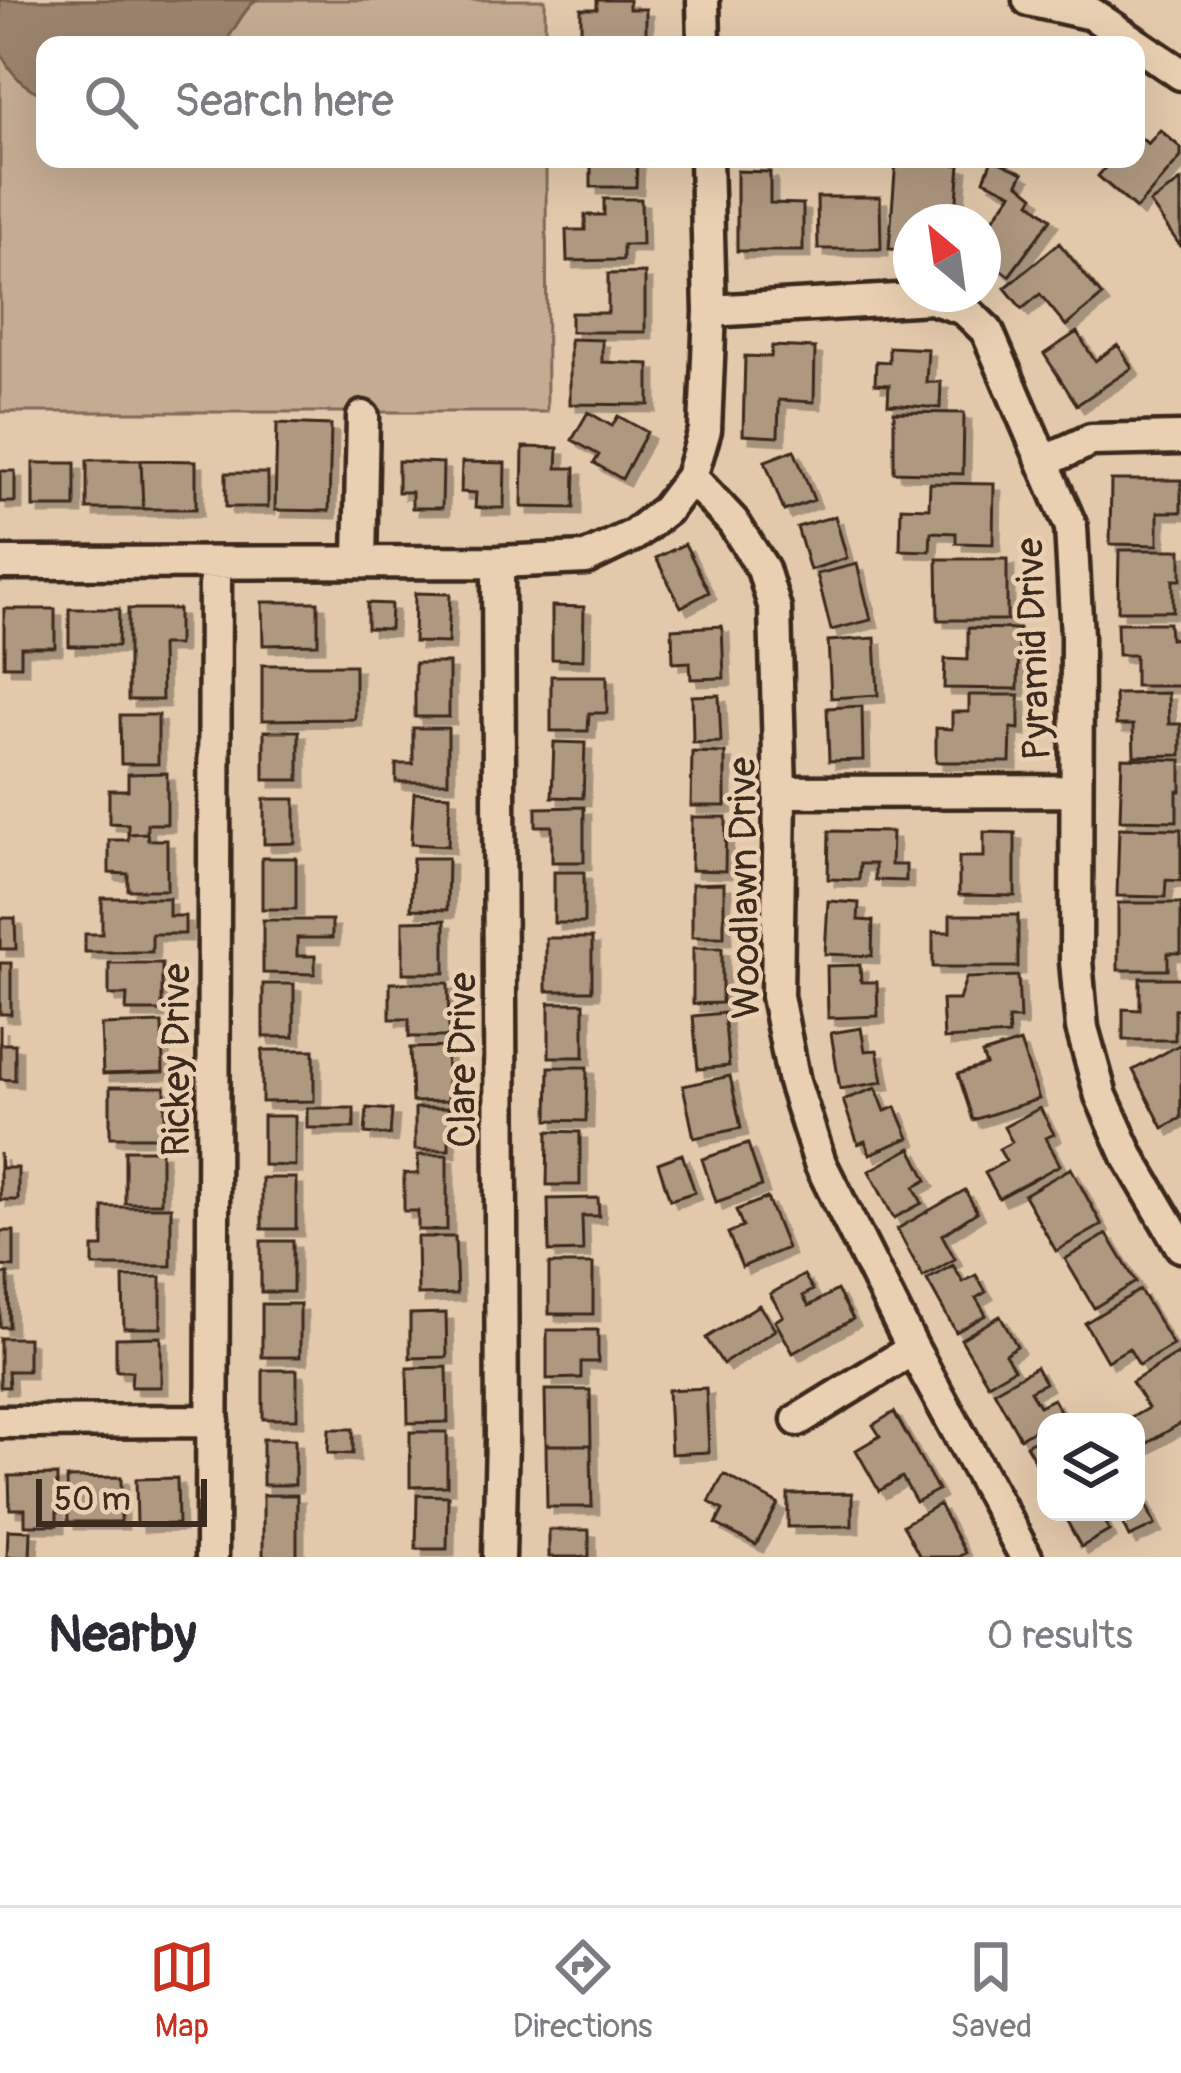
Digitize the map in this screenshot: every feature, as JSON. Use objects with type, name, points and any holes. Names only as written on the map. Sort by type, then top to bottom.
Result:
[{"type":"street","points":[[703,0],[704,36]]},
{"type":"street","points":[[1029,0],[1092,14],[1125,36]]},
{"type":"street","points":[[1145,50],[1181,74]]},
{"type":"street","points":[[0,563],[498,562],[586,558],[634,535],[666,509],[691,477],[705,430],[710,311],[706,168]]},
{"type":"street","name":"Pyramid Drive","points":[[710,311],[931,298],[964,309],[987,332],[1071,527],[1077,635],[1076,961],[1082,1028],[1101,1096],[1128,1156],[1181,1246]]},
{"type":"street","points":[[360,561],[363,417]]},
{"type":"street","points":[[1043,462],[1091,440],[1181,438]]},
{"type":"street","name":"Woodlawn Drive","points":[[691,477],[733,522],[763,569],[775,609],[781,792],[777,996],[794,1082],[820,1163],[913,1349],[1026,1557]]},
{"type":"street","name":"Clare Drive","points":[[498,562],[499,1557]]},
{"type":"street","name":"Rickey Drive","points":[[212,1557],[214,563]]},
{"type":"street","points":[[781,792],[1076,791]]},
{"type":"street","points":[[798,1420],[913,1349]]},
{"type":"street","points":[[0,1422],[213,1421]]},
{"type":"shaded area","points":[[0,0],[545,0],[545,36],[36,36],[36,168],[546,168],[547,412],[0,412]]},
{"type":"shaded area","points":[[0,0],[256,0],[229,36],[36,36],[36,91],[13,73],[1,52]]},
{"type":"building","points":[[597,0],[629,0],[629,9],[646,9],[646,36],[581,36],[581,9],[597,9]]},
{"type":"building","points":[[1160,130],[1181,148],[1181,157],[1136,209],[1098,176],[1105,168],[1145,168],[1145,142],[1148,144]]},
{"type":"building","points":[[591,168],[637,168],[636,187],[591,187]]},
{"type":"building","points":[[895,168],[960,168],[957,204],[893,204],[893,249],[889,249]]},
{"type":"building","points":[[989,168],[1023,173],[1018,183],[1034,196],[1030,202],[1051,219],[1009,276],[1001,270],[1001,208],[1012,193],[984,180]]},
{"type":"building","points":[[737,171],[770,172],[770,203],[803,204],[803,251],[737,251]]},
{"type":"building","points":[[1181,181],[1181,247],[1150,203]]},
{"type":"building","points":[[817,197],[880,197],[881,249],[818,249]]},
{"type":"building","points":[[604,199],[641,199],[642,245],[623,245],[623,260],[567,261],[566,230],[585,230],[585,215],[604,215]]},
{"type":"building","points":[[1059,243],[1102,296],[1066,326],[1040,294],[1022,309],[1005,288]]},
{"type":"building","points":[[645,273],[645,332],[571,332],[571,313],[608,313],[608,274]]},
{"type":"building","points":[[1077,332],[1095,361],[1118,345],[1132,368],[1077,405],[1044,354]]},
{"type":"building","points":[[570,339],[602,340],[602,362],[649,364],[649,405],[570,404]]},
{"type":"building","points":[[772,346],[815,348],[814,402],[779,400],[778,437],[743,435],[745,356],[771,357]]},
{"type":"building","points":[[889,347],[928,349],[926,382],[941,382],[940,408],[888,404],[889,385],[875,384],[876,361],[889,362]]},
{"type":"building","points":[[588,412],[612,426],[618,416],[647,432],[622,479],[594,463],[599,455],[572,440]]},
{"type":"building","points":[[894,412],[964,413],[963,474],[894,472]]},
{"type":"building","points":[[277,423],[331,425],[329,511],[275,510]]},
{"type":"building","points":[[523,447],[558,448],[557,468],[575,468],[574,508],[522,507]]},
{"type":"building","points":[[794,450],[814,500],[784,511],[765,461]]},
{"type":"building","points":[[87,460],[141,460],[143,509],[87,509]]},
{"type":"building","points":[[141,460],[196,461],[196,509],[143,509]]},
{"type":"building","points":[[398,461],[443,463],[442,508],[412,508],[412,492],[398,492]]},
{"type":"building","points":[[462,462],[505,463],[504,508],[475,508],[476,493],[461,492]]},
{"type":"building","points":[[33,463],[75,463],[75,507],[33,507]]},
{"type":"building","points":[[0,471],[15,471],[15,502],[0,502]]},
{"type":"building","points":[[226,473],[268,473],[268,507],[226,507]]},
{"type":"building","points":[[1111,480],[1181,480],[1181,512],[1158,512],[1158,545],[1110,544]]},
{"type":"building","points":[[930,483],[994,484],[993,544],[956,543],[956,533],[931,532],[930,551],[900,550],[901,507],[929,508]]},
{"type":"building","points":[[835,516],[847,558],[810,570],[797,527]]},
{"type":"building","points":[[685,544],[709,592],[681,607],[656,558]]},
{"type":"building","points":[[1119,550],[1181,550],[1181,580],[1173,580],[1173,611],[1118,611]]},
{"type":"building","points":[[937,559],[1007,559],[1007,620],[938,620]]},
{"type":"building","points":[[857,564],[871,620],[831,630],[817,574]]},
{"type":"building","points":[[415,593],[450,594],[448,643],[414,642]]},
{"type":"building","points":[[262,602],[318,602],[318,644],[263,645]]},
{"type":"building","points":[[367,603],[391,604],[390,629],[367,628]]},
{"type":"building","points":[[552,606],[584,607],[583,660],[552,659]]},
{"type":"building","points":[[4,609],[55,609],[55,647],[21,647],[21,666],[4,666]]},
{"type":"building","points":[[69,609],[119,609],[118,646],[69,646]]},
{"type":"building","points":[[128,609],[178,609],[178,645],[161,645],[162,700],[128,700]]},
{"type":"building","points":[[1117,623],[1169,623],[1170,639],[1181,638],[1181,686],[1135,686],[1135,655],[1118,655]]},
{"type":"building","points":[[722,626],[724,678],[691,679],[690,662],[673,663],[672,629]]},
{"type":"building","points":[[968,628],[1019,629],[1018,689],[944,688],[945,659],[968,660]]},
{"type":"building","points":[[875,638],[878,695],[831,698],[828,641]]},
{"type":"building","points":[[415,663],[449,663],[449,717],[415,717]]},
{"type":"building","points":[[262,665],[355,665],[355,719],[262,720]]},
{"type":"building","points":[[551,676],[607,676],[607,713],[589,713],[588,731],[551,731]]},
{"type":"building","points":[[1168,693],[1169,724],[1181,724],[1181,755],[1134,756],[1133,725],[1116,725],[1115,694]]},
{"type":"building","points":[[719,695],[721,742],[693,743],[692,696]]},
{"type":"building","points":[[969,695],[1019,695],[1019,729],[1011,728],[1010,762],[936,762],[936,728],[952,729],[952,712],[969,712]]},
{"type":"building","points":[[862,706],[863,760],[829,761],[827,708]]},
{"type":"building","points":[[120,715],[158,715],[158,764],[121,764]]},
{"type":"building","points":[[413,728],[448,728],[448,782],[396,782],[396,764],[413,764]]},
{"type":"building","points":[[264,731],[299,731],[299,780],[264,780]]},
{"type":"building","points":[[554,742],[585,743],[583,798],[552,797]]},
{"type":"building","points":[[692,752],[725,753],[725,806],[691,806]]},
{"type":"building","points":[[1122,758],[1181,760],[1177,821],[1120,820]]},
{"type":"building","points":[[167,773],[167,824],[147,824],[147,833],[128,834],[128,824],[109,823],[109,790],[128,790],[128,774]]},
{"type":"building","points":[[414,793],[450,795],[448,846],[411,844]]},
{"type":"building","points":[[264,799],[295,799],[295,843],[264,844]]},
{"type":"building","points":[[584,807],[584,862],[552,862],[552,826],[536,826],[536,808]]},
{"type":"building","points":[[692,817],[726,817],[725,871],[691,870]]},
{"type":"building","points":[[1119,828],[1181,829],[1181,881],[1166,880],[1165,897],[1117,896]]},
{"type":"building","points":[[829,831],[892,832],[891,865],[906,865],[906,881],[875,880],[875,864],[860,864],[859,880],[828,879]]},
{"type":"building","points":[[984,832],[1015,833],[1015,896],[959,895],[959,857],[984,857]]},
{"type":"building","points":[[147,833],[148,840],[167,840],[167,890],[128,890],[128,874],[109,873],[109,840]]},
{"type":"building","points":[[262,858],[296,858],[296,909],[262,909]]},
{"type":"building","points":[[413,858],[448,858],[447,910],[411,909]]},
{"type":"building","points":[[554,872],[584,872],[584,923],[554,923]]},
{"type":"building","points":[[724,883],[724,937],[692,937],[692,884]]},
{"type":"building","points":[[102,898],[169,898],[169,916],[185,916],[185,934],[152,934],[152,952],[85,952],[85,934],[102,934]]},
{"type":"building","points":[[828,901],[859,903],[858,920],[873,921],[872,956],[825,954]]},
{"type":"building","points":[[1118,903],[1181,903],[1181,953],[1168,953],[1168,970],[1118,970]]},
{"type":"building","points":[[950,915],[1018,915],[1018,967],[933,967],[933,932],[950,932]]},
{"type":"building","points":[[0,918],[15,918],[16,949],[0,949]]},
{"type":"building","points":[[263,920],[332,920],[332,938],[297,938],[297,956],[315,956],[315,974],[263,973]]},
{"type":"building","points":[[445,920],[445,973],[403,973],[403,921]]},
{"type":"building","points":[[546,938],[592,938],[592,991],[546,991]]},
{"type":"building","points":[[693,948],[722,948],[722,1003],[693,1004]]},
{"type":"building","points":[[0,963],[11,963],[11,1014],[0,1014]]},
{"type":"building","points":[[109,963],[162,963],[162,1011],[126,1011],[127,995],[109,995]]},
{"type":"building","points":[[860,965],[861,982],[877,982],[878,1016],[828,1018],[827,966]]},
{"type":"building","points":[[1018,976],[1020,1019],[1008,1019],[1009,1035],[944,1039],[942,1000],[959,1000],[966,978]]},
{"type":"building","points":[[1140,978],[1181,978],[1175,1040],[1123,1040],[1123,1009],[1140,1010]]},
{"type":"building","points":[[390,983],[448,983],[449,1037],[409,1037],[409,1019],[390,1019]]},
{"type":"building","points":[[263,984],[294,984],[294,1037],[263,1037]]},
{"type":"building","points":[[549,1003],[584,1003],[584,1057],[549,1057]]},
{"type":"building","points":[[724,1013],[729,1066],[698,1069],[693,1016]]},
{"type":"building","points":[[162,1023],[163,1072],[103,1074],[101,1025]]},
{"type":"building","points":[[861,1028],[865,1051],[877,1050],[883,1082],[840,1089],[831,1033]]},
{"type":"building","points":[[1020,1042],[1039,1099],[973,1120],[958,1074],[986,1065],[982,1054]]},
{"type":"building","points":[[0,1044],[15,1044],[15,1080],[0,1079]]},
{"type":"building","points":[[1181,1044],[1181,1118],[1163,1128],[1133,1070]]},
{"type":"building","points":[[446,1047],[448,1101],[412,1102],[410,1048]]},
{"type":"building","points":[[262,1050],[314,1050],[314,1101],[262,1102]]},
{"type":"building","points":[[549,1067],[587,1067],[586,1121],[548,1120]]},
{"type":"building","points":[[730,1076],[741,1128],[694,1138],[683,1086]]},
{"type":"building","points":[[110,1087],[165,1087],[165,1137],[110,1137]]},
{"type":"building","points":[[876,1088],[885,1111],[896,1107],[909,1138],[870,1154],[865,1141],[858,1144],[843,1100]]},
{"type":"building","points":[[307,1108],[354,1108],[354,1128],[307,1128]]},
{"type":"building","points":[[367,1108],[392,1110],[390,1135],[365,1133]]},
{"type":"building","points":[[415,1108],[449,1108],[449,1150],[415,1150]]},
{"type":"building","points":[[1040,1108],[1054,1134],[1046,1138],[1060,1165],[999,1198],[985,1173],[1006,1161],[999,1149],[1012,1142],[1004,1127]]},
{"type":"building","points":[[263,1116],[295,1116],[295,1166],[263,1165]]},
{"type":"building","points":[[548,1131],[580,1132],[580,1185],[547,1185]]},
{"type":"building","points":[[748,1144],[762,1186],[716,1202],[702,1159]]},
{"type":"building","points":[[911,1148],[927,1180],[914,1187],[922,1203],[894,1218],[869,1171]]},
{"type":"building","points":[[125,1150],[161,1150],[161,1203],[125,1203]]},
{"type":"building","points":[[0,1153],[1,1168],[18,1168],[18,1200],[0,1200]]},
{"type":"building","points":[[682,1154],[695,1192],[670,1200],[658,1163]]},
{"type":"building","points":[[418,1155],[447,1155],[447,1230],[418,1230],[418,1211],[404,1211],[404,1173],[418,1174]]},
{"type":"building","points":[[1071,1168],[1102,1225],[1056,1251],[1024,1195]]},
{"type":"building","points":[[262,1178],[296,1178],[296,1229],[262,1229]]},
{"type":"building","points":[[965,1190],[977,1212],[942,1235],[955,1259],[923,1277],[897,1229]]},
{"type":"building","points":[[598,1198],[599,1216],[582,1216],[583,1251],[549,1252],[548,1199]]},
{"type":"building","points":[[767,1198],[787,1248],[742,1267],[728,1233],[743,1227],[736,1210]]},
{"type":"building","points":[[103,1207],[171,1207],[171,1266],[93,1266],[93,1247],[103,1247]]},
{"type":"building","points":[[0,1231],[14,1231],[14,1267],[0,1266]]},
{"type":"building","points":[[1107,1234],[1136,1282],[1094,1308],[1065,1259]]},
{"type":"building","points":[[417,1237],[455,1237],[457,1294],[418,1295]]},
{"type":"building","points":[[261,1241],[293,1241],[293,1292],[261,1292]]},
{"type":"building","points":[[549,1264],[593,1264],[593,1314],[549,1314]]},
{"type":"building","points":[[953,1265],[963,1282],[976,1275],[986,1292],[976,1298],[986,1315],[956,1332],[927,1280]]},
{"type":"building","points":[[0,1274],[8,1274],[9,1327],[0,1327]]},
{"type":"building","points":[[804,1275],[813,1290],[803,1296],[809,1306],[837,1290],[853,1319],[793,1353],[775,1321],[783,1316],[770,1294]]},
{"type":"building","points":[[123,1277],[161,1277],[161,1328],[124,1328]]},
{"type":"building","points":[[1140,1290],[1173,1345],[1139,1365],[1129,1348],[1107,1361],[1085,1323]]},
{"type":"building","points":[[262,1304],[300,1304],[300,1357],[262,1357]]},
{"type":"building","points":[[759,1305],[775,1330],[723,1364],[706,1338]]},
{"type":"building","points":[[446,1313],[447,1357],[410,1358],[410,1314]]},
{"type":"building","points":[[1000,1316],[1017,1346],[1005,1354],[1014,1369],[988,1384],[961,1339]]},
{"type":"building","points":[[547,1330],[598,1330],[598,1362],[581,1362],[581,1378],[547,1379]]},
{"type":"building","points":[[161,1337],[161,1387],[131,1387],[132,1371],[116,1371],[116,1338]]},
{"type":"building","points":[[0,1338],[28,1338],[28,1371],[8,1371],[9,1387],[0,1387]]},
{"type":"building","points":[[1178,1354],[1181,1423],[1145,1445],[1145,1413],[1139,1413],[1148,1408],[1132,1382]]},
{"type":"building","points":[[447,1367],[448,1422],[408,1423],[407,1368]]},
{"type":"building","points":[[1036,1367],[1045,1383],[1030,1391],[1039,1406],[1053,1399],[1061,1413],[1037,1413],[1037,1428],[1020,1438],[994,1391]]},
{"type":"building","points":[[263,1370],[297,1370],[297,1419],[263,1419]]},
{"type":"building","points":[[706,1388],[709,1452],[671,1454],[668,1390]]},
{"type":"building","points":[[545,1390],[590,1390],[591,1445],[546,1445]]},
{"type":"building","points":[[894,1412],[938,1490],[916,1502],[902,1477],[879,1491],[856,1450],[880,1436],[873,1425]]},
{"type":"building","points":[[329,1429],[353,1429],[353,1454],[328,1453]]},
{"type":"building","points":[[410,1432],[447,1432],[447,1486],[410,1487]]},
{"type":"building","points":[[263,1439],[295,1439],[295,1485],[263,1485]]},
{"type":"building","points":[[1037,1439],[1037,1464],[1026,1445]]},
{"type":"building","points":[[546,1445],[591,1445],[592,1507],[547,1507]]},
{"type":"building","points":[[724,1474],[778,1504],[756,1545],[716,1524],[723,1510],[709,1502]]},
{"type":"building","points":[[57,1475],[57,1525],[25,1525],[25,1509],[10,1509],[9,1476]]},
{"type":"building","points":[[121,1477],[121,1522],[68,1522],[67,1478]]},
{"type":"building","points":[[177,1478],[178,1524],[137,1525],[136,1479]]},
{"type":"building","points":[[852,1493],[852,1526],[788,1527],[788,1494]]},
{"type":"building","points":[[263,1495],[297,1495],[297,1557],[263,1557]]},
{"type":"building","points":[[417,1495],[448,1496],[447,1549],[416,1549]]},
{"type":"building","points":[[1145,1502],[1155,1525],[1129,1537],[1121,1521],[1145,1521]]},
{"type":"building","points":[[939,1504],[965,1553],[920,1557],[903,1525]]},
{"type":"building","points":[[1067,1521],[1104,1521],[1109,1531],[1081,1547]]},
{"type":"building","points":[[8,1530],[31,1531],[30,1557],[7,1557]]},
{"type":"building","points":[[549,1530],[589,1530],[589,1557],[549,1557]]}]
